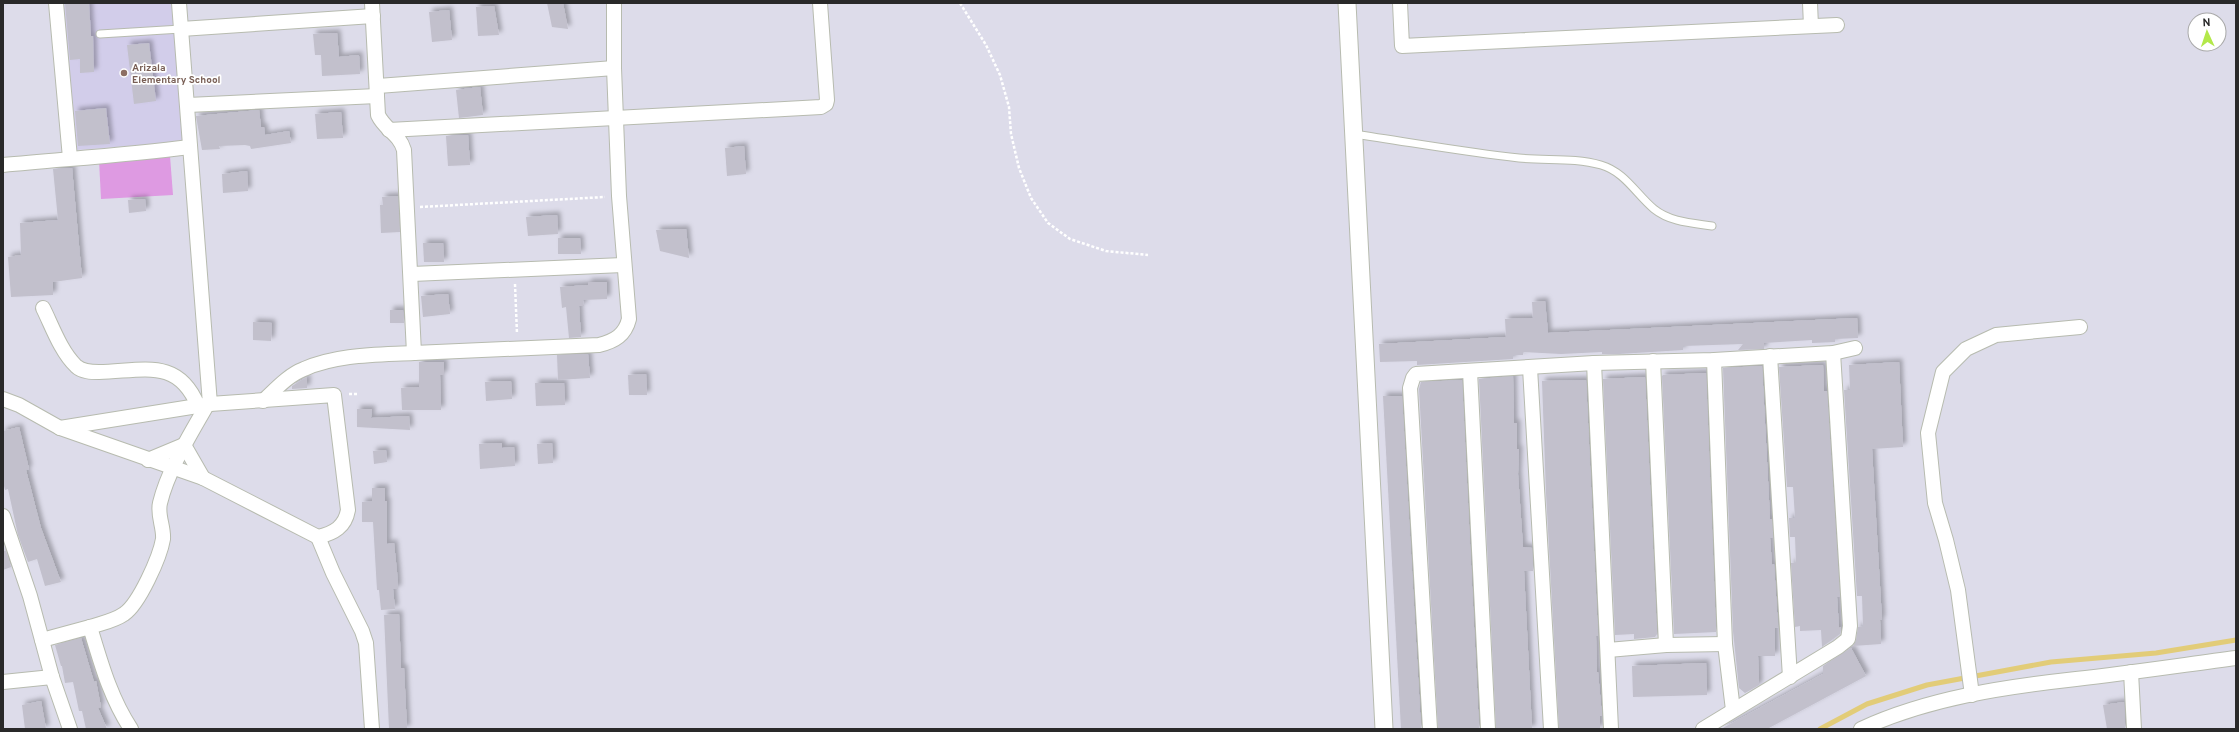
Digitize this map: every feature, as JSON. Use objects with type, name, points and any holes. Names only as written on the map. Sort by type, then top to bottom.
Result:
[{"type":"street","points":[[56,3],[70,158]]},
{"type":"street","points":[[42,640],[113,620],[125,613],[135,601],[145,583],[162,544],[163,538],[159,504],[184,445],[205,405],[188,105],[179,3]]},
{"type":"street","points":[[263,401],[290,377],[303,369],[350,357],[517,347],[599,345],[617,339],[627,327],[629,319],[623,265],[614,68],[614,3]]},
{"type":"street","points":[[389,130],[823,106],[827,100],[820,3]]},
{"type":"street","points":[[1347,3],[1384,729]]},
{"type":"street","points":[[1400,3],[1402,46],[1837,25]]},
{"type":"street","points":[[1810,3],[1811,26]]},
{"type":"street","points":[[181,29],[375,6],[378,115],[389,130],[399,137],[404,150],[412,274],[414,353]]},
{"type":"street","points":[[188,105],[378,91],[614,68]]},
{"type":"street","points":[[3,165],[70,158],[109,157],[190,148]]},
{"type":"street","points":[[412,274],[623,265]]},
{"type":"street","points":[[42,308],[76,367],[94,372],[148,370],[169,372],[184,381],[205,405]]},
{"type":"street","points":[[1972,695],[1958,590],[1935,503],[1928,433],[1942,372],[1966,348],[1996,335],[2080,326]]},
{"type":"street","points":[[1430,729],[1410,388],[1413,378],[1421,373],[1530,368],[1594,363],[1714,360],[1833,352],[1855,348]]},
{"type":"street","points":[[1703,729],[1838,648],[1848,638],[1849,634],[1833,352]]},
{"type":"street","points":[[1770,356],[1790,677]]},
{"type":"street","points":[[1714,360],[1725,644],[1733,710]]},
{"type":"street","points":[[1653,361],[1666,645]]},
{"type":"street","points":[[1594,363],[1611,729]]},
{"type":"street","points":[[1530,368],[1551,729]]},
{"type":"street","points":[[1470,371],[1488,729]]},
{"type":"street","points":[[60,428],[205,405],[334,395],[348,510],[344,522],[340,528],[318,537]]},
{"type":"street","points":[[3,399],[19,405],[60,428],[173,469],[203,478],[318,537],[333,573],[362,631],[366,643],[372,729]]},
{"type":"street","points":[[148,460],[184,445]]},
{"type":"street","points":[[184,445],[203,478]]},
{"type":"street","points":[[4,523],[30,596],[52,677],[70,729]]},
{"type":"street","points":[[90,627],[107,683],[119,711],[131,729]]},
{"type":"street","points":[[1608,650],[1666,645],[1725,644]]},
{"type":"street","points":[[1861,729],[1895,716],[1972,695],[2040,682],[2236,658]]},
{"type":"street","points":[[2131,672],[2134,729]]},
{"type":"street","points":[[3,682],[52,677]]},
{"type":"lane","points":[[100,34],[181,29]]},
{"type":"lane","points":[[1353,134],[1520,158],[1574,160],[1600,165],[1612,169],[1622,176],[1654,209],[1662,214],[1674,220],[1712,226]]},
{"type":"path","points":[[960,3],[986,45],[1000,75],[1009,107],[1011,134],[1019,168],[1031,198],[1048,224],[1070,239],[1106,251],[1148,255]]},
{"type":"path","points":[[408,208],[620,196]]},
{"type":"path","points":[[514,270],[517,347]]},
{"type":"shaded area","name":"Arizala Elementary School","points":[[63,3],[175,3],[185,142],[75,150]]},
{"type":"shaded area","points":[[170,156],[173,195],[101,199],[99,160]]},
{"type":"building","points":[[65,3],[89,3],[91,36],[93,36],[94,72],[80,73],[80,59],[70,60]]},
{"type":"building","points":[[547,3],[563,3],[568,29],[552,27]]},
{"type":"building","points":[[494,6],[499,35],[478,36],[476,7]]},
{"type":"building","points":[[449,10],[452,40],[432,42],[429,12]]},
{"type":"building","points":[[337,33],[339,57],[359,55],[360,74],[322,76],[321,55],[315,55],[313,34]]},
{"type":"building","points":[[149,43],[156,101],[134,104],[127,45]]},
{"type":"building","points":[[480,87],[483,115],[459,118],[456,90]]},
{"type":"building","points":[[106,108],[110,144],[78,146],[75,111]]},
{"type":"building","points":[[259,110],[261,127],[264,127],[265,135],[289,131],[291,143],[251,149],[250,146],[245,145],[219,146],[220,149],[202,150],[196,116]]},
{"type":"building","points":[[341,112],[343,138],[317,139],[315,114]]},
{"type":"building","points":[[468,135],[470,165],[448,166],[446,136]]},
{"type":"building","points":[[744,146],[746,174],[727,176],[725,148]]},
{"type":"building","points":[[72,168],[82,278],[53,282],[53,295],[11,297],[8,257],[21,255],[20,223],[58,220],[53,169]]},
{"type":"building","points":[[247,171],[248,191],[223,193],[222,174]]},
{"type":"building","points":[[398,196],[400,232],[381,233],[380,205],[383,205],[382,197]]},
{"type":"building","points":[[145,199],[146,211],[129,213],[128,200]]},
{"type":"building","points":[[557,215],[558,234],[528,236],[526,217]]},
{"type":"building","points":[[686,229],[689,258],[660,251],[656,230]]},
{"type":"building","points":[[558,238],[580,238],[581,254],[558,254]]},
{"type":"building","points":[[423,243],[443,243],[444,262],[424,262]]},
{"type":"building","points":[[588,282],[607,282],[607,299],[583,300],[584,306],[579,306],[581,337],[569,338],[566,307],[562,308],[560,287],[588,285]]},
{"type":"building","points":[[448,294],[450,314],[423,317],[421,296]]},
{"type":"building","points":[[1545,301],[1548,333],[1857,318],[1858,338],[1835,339],[1835,342],[1812,343],[1812,340],[1764,343],[1764,349],[1738,350],[1743,344],[1683,346],[1683,350],[1619,354],[1602,354],[1602,352],[1561,354],[1523,352],[1523,355],[1513,355],[1513,359],[1417,365],[1417,361],[1380,362],[1379,344],[1506,337],[1505,319],[1533,318],[1532,302]]},
{"type":"building","points":[[390,310],[403,310],[404,323],[390,323]]},
{"type":"building","points":[[253,322],[272,323],[271,341],[253,340]]},
{"type":"building","points":[[588,354],[590,378],[558,380],[557,355]]},
{"type":"building","points":[[419,362],[444,362],[444,375],[440,375],[441,410],[402,410],[401,388],[419,387]]},
{"type":"building","points":[[1899,362],[1903,447],[1872,449],[1882,620],[1880,620],[1881,644],[1853,646],[1856,640],[1858,627],[1863,626],[1862,596],[1857,596],[1844,390],[1850,390],[1849,365]]},
{"type":"building","points":[[1823,365],[1824,391],[1827,391],[1840,597],[1837,597],[1839,628],[1841,627],[1840,634],[1822,647],[1821,630],[1800,631],[1800,626],[1795,627],[1791,563],[1796,563],[1795,537],[1790,537],[1789,518],[1795,518],[1793,487],[1787,487],[1779,367]]},
{"type":"building","points":[[1762,366],[1770,519],[1772,519],[1773,538],[1770,538],[1772,565],[1774,564],[1778,627],[1775,628],[1775,656],[1758,656],[1759,685],[1745,693],[1739,688],[1733,631],[1723,368]]},
{"type":"building","points":[[1706,373],[1716,632],[1674,634],[1662,376]]},
{"type":"building","points":[[646,374],[647,395],[629,395],[628,375]]},
{"type":"building","points":[[1513,376],[1514,423],[1517,423],[1517,449],[1519,449],[1518,474],[1523,547],[1532,548],[1533,571],[1524,571],[1532,729],[1496,729],[1479,379]]},
{"type":"building","points":[[307,377],[307,388],[292,389],[292,386]]},
{"type":"building","points":[[1645,377],[1657,634],[1655,637],[1634,639],[1634,634],[1615,635],[1603,379]]},
{"type":"building","points":[[1462,380],[1479,729],[1438,729],[1419,389],[1421,382]]},
{"type":"building","points":[[1586,380],[1598,636],[1596,636],[1597,672],[1602,716],[1600,716],[1600,729],[1559,729],[1546,493],[1542,381]]},
{"type":"building","points":[[511,381],[512,399],[486,401],[485,382]]},
{"type":"building","points":[[535,383],[564,383],[565,405],[536,406]]},
{"type":"building","points":[[1383,396],[1402,396],[1421,729],[1401,729]]},
{"type":"building","points":[[357,409],[372,409],[371,418],[409,416],[410,430],[357,427]]},
{"type":"building","points":[[19,427],[29,469],[26,470],[41,528],[61,582],[45,586],[37,559],[28,562],[18,535],[8,489],[5,490],[3,482],[3,431]]},
{"type":"building","points":[[502,443],[502,448],[514,447],[515,466],[480,469],[479,444]]},
{"type":"building","points":[[552,443],[553,463],[538,464],[537,444]]},
{"type":"building","points":[[386,450],[387,462],[374,464],[373,451]]},
{"type":"building","points":[[372,488],[385,488],[385,501],[387,501],[387,544],[394,543],[397,572],[398,589],[393,589],[395,609],[381,610],[379,590],[377,590],[373,522],[362,522],[362,502],[372,501]]},
{"type":"building","points":[[3,551],[6,551],[11,567],[3,570]]},
{"type":"building","points":[[399,614],[401,668],[404,668],[407,729],[389,729],[384,615]]},
{"type":"building","points":[[81,638],[94,682],[96,681],[101,707],[98,708],[107,729],[86,729],[82,711],[79,711],[73,682],[65,683],[62,666],[55,645]]},
{"type":"building","points":[[1851,648],[1866,676],[1767,729],[1721,729],[1823,674],[1823,666]]},
{"type":"building","points":[[1706,663],[1707,695],[1633,697],[1632,666]]},
{"type":"building","points":[[41,701],[46,729],[25,729],[22,705]]},
{"type":"building","points":[[2124,702],[2125,729],[2107,729],[2103,705]]},
{"type":"waterway","points":[[1820,729],[1867,704],[1927,685],[2051,662],[2156,653],[2236,640]]},
{"type":"place","name":"Arizala Elementary School","points":[[124,73]]}]
